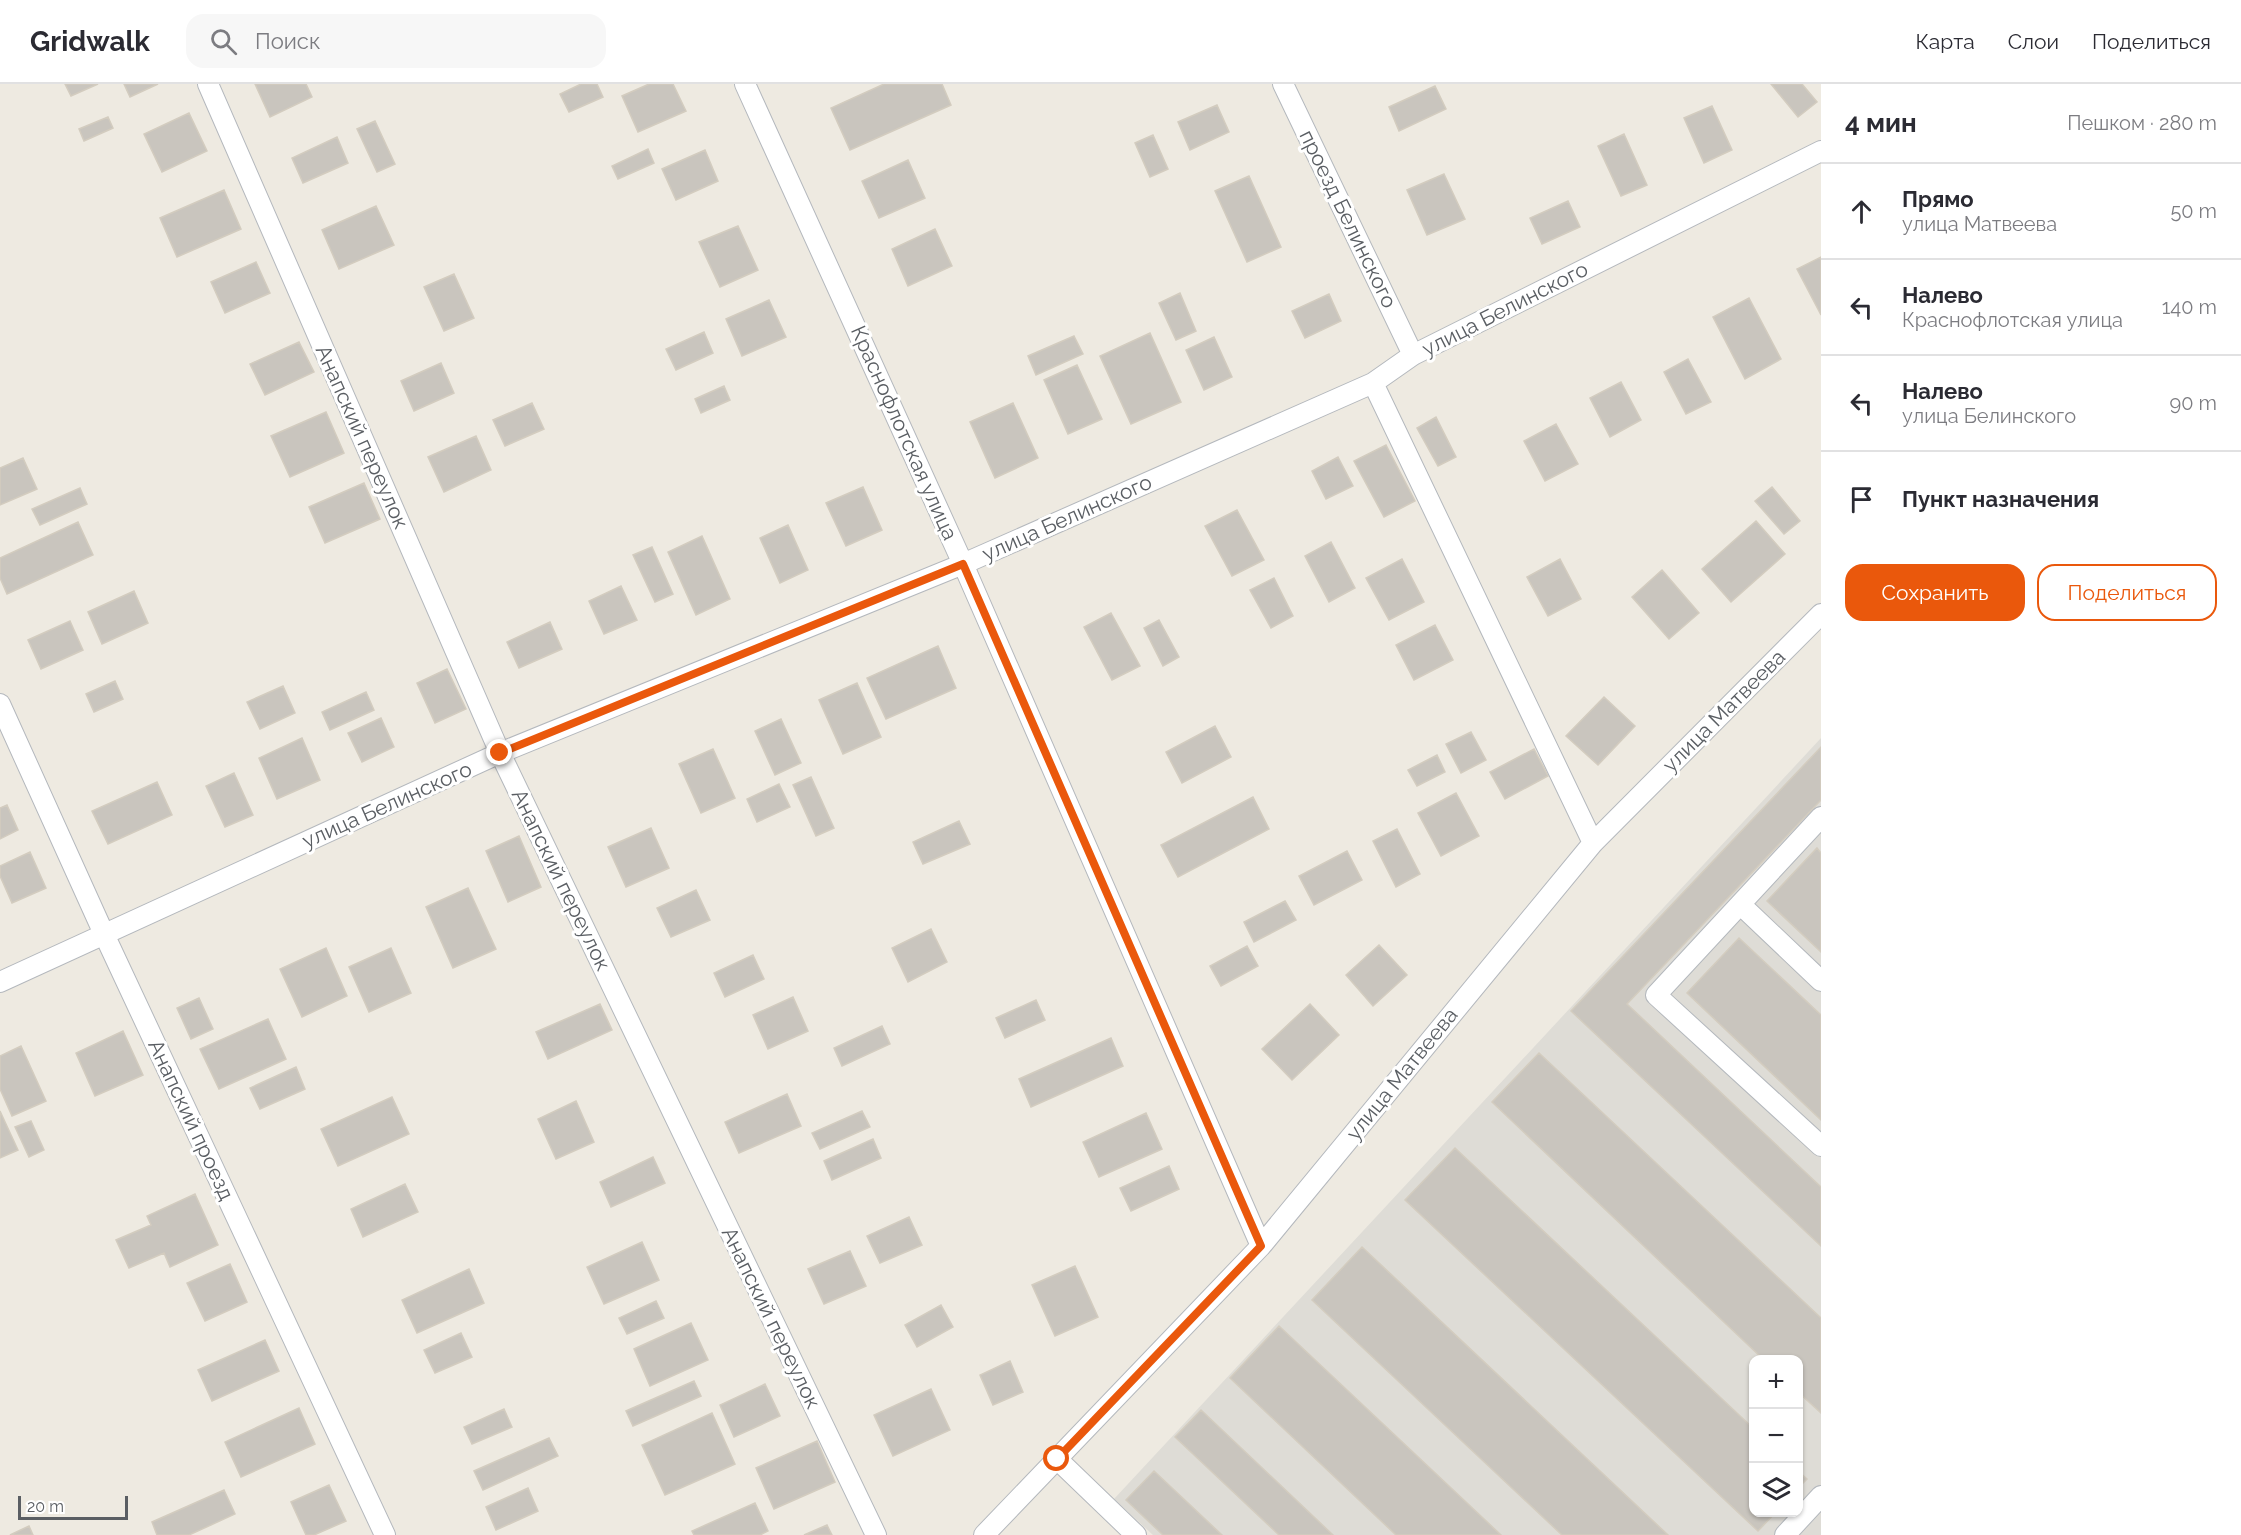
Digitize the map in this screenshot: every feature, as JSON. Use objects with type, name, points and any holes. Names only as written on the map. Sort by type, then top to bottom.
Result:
[{"type":"lane","name":"Анапский переулок","points":[[208,84],[500,753],[876,1535]]},
{"type":"lane","name":"Краснофлотская улица","points":[[745,84],[963,564],[1261,1246]]},
{"type":"lane","name":"проезд Белинского","points":[[1283,84],[1413,355]]},
{"type":"lane","name":"улица Белинского","points":[[0,982],[500,753],[963,564],[1373,383],[1413,355],[1821,151]]},
{"type":"lane","points":[[1373,383],[1593,843]]},
{"type":"lane","name":"улица Матвеева","points":[[984,1535],[1261,1246],[1593,843],[1821,614]]},
{"type":"lane","name":"Анапский проезд","points":[[0,704],[104,934],[385,1535]]},
{"type":"lane","points":[[1821,817],[1656,995],[1821,1146]]},
{"type":"lane","points":[[1741,905],[1821,981]]},
{"type":"lane","points":[[1057,1459],[1136,1535]]},
{"type":"lane","points":[[1785,1535],[1821,1496]]},
{"type":"shaded area","points":[[1821,738],[1821,1535],[1153,1535],[1114,1499]]},
{"type":"building","points":[[65,84],[98,84],[71,96]]},
{"type":"building","points":[[124,84],[158,84],[130,97]]},
{"type":"building","points":[[255,84],[306,84],[312,97],[270,117]]},
{"type":"building","points":[[581,84],[597,84],[603,97],[569,112],[560,94]]},
{"type":"building","points":[[649,84],[673,84],[686,111],[638,132],[622,96]]},
{"type":"building","points":[[884,84],[942,84],[951,105],[850,150],[831,108]]},
{"type":"building","points":[[1771,84],[1802,84],[1817,102],[1798,117]]},
{"type":"building","points":[[1435,86],[1446,109],[1399,131],[1389,107]]},
{"type":"building","points":[[1217,105],[1229,132],[1190,150],[1178,122]]},
{"type":"building","points":[[1712,106],[1732,150],[1704,163],[1684,118]]},
{"type":"building","points":[[189,113],[207,151],[162,172],[144,134]]},
{"type":"building","points":[[108,117],[113,128],[84,141],[79,129]]},
{"type":"building","points":[[375,121],[395,164],[377,172],[357,129]]},
{"type":"building","points":[[1624,134],[1647,185],[1621,196],[1598,146]]},
{"type":"building","points":[[1153,135],[1168,169],[1150,177],[1135,143]]},
{"type":"building","points":[[337,137],[348,163],[303,183],[292,158]]},
{"type":"building","points":[[648,149],[654,163],[618,179],[612,166]]},
{"type":"building","points":[[705,150],[718,181],[676,200],[662,169]]},
{"type":"building","points":[[908,160],[925,198],[879,218],[862,181]]},
{"type":"building","points":[[1444,174],[1465,219],[1427,235],[1407,190]]},
{"type":"building","points":[[1249,176],[1281,247],[1247,262],[1215,191]]},
{"type":"building","points":[[224,190],[241,229],[177,257],[160,218]]},
{"type":"building","points":[[1568,201],[1580,227],[1542,244],[1530,218]]},
{"type":"building","points":[[376,206],[394,245],[339,269],[322,230]]},
{"type":"building","points":[[738,226],[758,270],[720,287],[699,242]]},
{"type":"building","points":[[935,229],[952,266],[908,286],[892,249]]},
{"type":"building","points":[[1821,257],[1821,315],[1797,269]]},
{"type":"building","points":[[256,262],[270,293],[225,313],[211,282]]},
{"type":"building","points":[[454,274],[474,318],[444,331],[424,287]]},
{"type":"building","points":[[1180,293],[1196,331],[1176,340],[1159,303]]},
{"type":"building","points":[[1329,294],[1341,321],[1305,338],[1292,311]]},
{"type":"building","points":[[1749,298],[1781,359],[1745,379],[1713,317]]},
{"type":"building","points":[[769,300],[786,337],[742,356],[726,319]]},
{"type":"building","points":[[704,332],[713,353],[676,370],[666,349]]},
{"type":"building","points":[[1150,333],[1181,402],[1131,424],[1100,356]]},
{"type":"building","points":[[1074,336],[1083,354],[1036,375],[1028,356]]},
{"type":"building","points":[[1214,337],[1232,377],[1204,390],[1186,350]]},
{"type":"building","points":[[299,342],[314,372],[265,395],[250,364]]},
{"type":"building","points":[[1688,359],[1711,402],[1686,414],[1664,372]]},
{"type":"building","points":[[441,363],[454,393],[414,411],[401,381]]},
{"type":"building","points":[[1077,365],[1102,419],[1068,434],[1044,380]]},
{"type":"building","points":[[1621,382],[1641,420],[1610,437],[1590,398]]},
{"type":"building","points":[[724,386],[730,400],[701,413],[695,399]]},
{"type":"building","points":[[532,403],[544,429],[505,446],[493,420]]},
{"type":"building","points":[[1013,403],[1038,458],[995,478],[970,422]]},
{"type":"building","points":[[326,412],[344,453],[290,477],[271,436]]},
{"type":"building","points":[[1436,417],[1456,457],[1438,466],[1417,428]]},
{"type":"building","points":[[1556,424],[1578,464],[1545,481],[1524,441]]},
{"type":"building","points":[[476,436],[491,470],[444,492],[428,457]]},
{"type":"building","points":[[1386,445],[1415,501],[1384,517],[1354,461]]},
{"type":"building","points":[[1338,457],[1353,486],[1326,499],[1312,471]]},
{"type":"building","points":[[23,458],[37,489],[0,505],[0,468]]},
{"type":"building","points":[[364,483],[380,519],[325,543],[309,507]]},
{"type":"building","points":[[863,487],[882,530],[846,546],[826,503]]},
{"type":"building","points":[[1772,487],[1800,521],[1784,534],[1755,501]]},
{"type":"building","points":[[80,488],[87,504],[40,525],[32,509]]},
{"type":"building","points":[[1237,510],[1264,560],[1232,576],[1205,526]]},
{"type":"building","points":[[1756,521],[1785,554],[1731,602],[1702,569]]},
{"type":"building","points":[[78,522],[93,555],[7,594],[0,578],[0,558]]},
{"type":"building","points":[[788,525],[808,570],[780,583],[760,538]]},
{"type":"building","points":[[702,536],[730,599],[696,615],[668,552]]},
{"type":"building","points":[[1331,542],[1355,588],[1329,602],[1305,556]]},
{"type":"building","points":[[652,547],[673,594],[655,602],[633,555]]},
{"type":"building","points":[[1402,559],[1424,602],[1389,620],[1366,578]]},
{"type":"building","points":[[1560,559],[1581,599],[1548,616],[1527,577]]},
{"type":"building","points":[[1662,570],[1699,613],[1669,639],[1632,597]]},
{"type":"building","points":[[1274,578],[1293,616],[1271,628],[1250,590]]},
{"type":"building","points":[[621,586],[637,620],[604,634],[589,601]]},
{"type":"building","points":[[134,591],[148,623],[102,644],[88,612]]},
{"type":"building","points":[[1111,613],[1140,666],[1112,680],[1084,627]]},
{"type":"building","points":[[1159,620],[1179,657],[1163,666],[1144,628]]},
{"type":"building","points":[[70,621],[83,650],[41,669],[28,640]]},
{"type":"building","points":[[550,622],[562,649],[519,668],[507,642]]},
{"type":"building","points":[[1435,625],[1453,660],[1414,680],[1396,645]]},
{"type":"building","points":[[938,646],[956,688],[886,719],[867,678]]},
{"type":"building","points":[[447,669],[466,709],[435,723],[417,683]]},
{"type":"building","points":[[115,681],[123,699],[94,712],[86,694]]},
{"type":"building","points":[[857,683],[881,737],[843,754],[819,700]]},
{"type":"building","points":[[283,686],[295,713],[260,729],[247,702]]},
{"type":"building","points":[[366,692],[374,710],[330,730],[322,712]]},
{"type":"building","points":[[1604,697],[1635,726],[1598,765],[1566,736]]},
{"type":"building","points":[[381,718],[394,747],[362,762],[348,733]]},
{"type":"building","points":[[781,719],[801,763],[775,775],[755,731]]},
{"type":"building","points":[[1215,726],[1231,757],[1182,783],[1166,752]]},
{"type":"building","points":[[1471,732],[1486,760],[1461,773],[1446,744]]},
{"type":"building","points":[[302,738],[320,780],[277,799],[259,758]]},
{"type":"building","points":[[1821,747],[1821,800],[1627,1004],[1821,1187],[1821,1246],[1571,1011]]},
{"type":"building","points":[[713,749],[735,798],[701,813],[679,764]]},
{"type":"building","points":[[1534,749],[1548,776],[1505,799],[1490,772]]},
{"type":"building","points":[[1437,755],[1445,772],[1417,786],[1408,770]]},
{"type":"building","points":[[234,773],[253,815],[225,827],[206,786]]},
{"type":"building","points":[[811,777],[834,828],[816,836],[793,785]]},
{"type":"building","points":[[157,782],[172,815],[108,844],[92,811]]},
{"type":"building","points":[[779,784],[790,807],[757,822],[747,799]]},
{"type":"building","points":[[1456,793],[1479,836],[1441,856],[1418,813]]},
{"type":"building","points":[[1253,797],[1269,829],[1178,877],[1161,845]]},
{"type":"building","points":[[7,805],[18,830],[0,839],[0,808]]},
{"type":"building","points":[[959,821],[970,844],[923,864],[913,842]]},
{"type":"building","points":[[651,828],[669,868],[626,887],[608,847]]},
{"type":"building","points":[[1397,829],[1420,874],[1396,887],[1373,841]]},
{"type":"building","points":[[519,836],[541,887],[508,902],[486,851]]},
{"type":"building","points":[[1817,848],[1821,853],[1821,952],[1767,901]]},
{"type":"building","points":[[1347,851],[1362,880],[1314,905],[1299,876]]},
{"type":"building","points":[[30,852],[46,888],[12,903],[0,876],[0,866]]},
{"type":"building","points":[[468,888],[496,949],[453,968],[426,907]]},
{"type":"building","points":[[696,890],[710,920],[671,937],[657,908]]},
{"type":"building","points":[[1285,901],[1296,920],[1254,942],[1244,922]]},
{"type":"building","points":[[931,929],[947,962],[908,982],[892,948]]},
{"type":"building","points":[[1739,938],[1821,1015],[1821,1120],[1687,993]]},
{"type":"building","points":[[1379,945],[1407,975],[1373,1006],[1346,975]]},
{"type":"building","points":[[1247,946],[1258,966],[1221,986],[1210,966]]},
{"type":"building","points":[[326,948],[347,996],[302,1017],[280,969]]},
{"type":"building","points":[[391,948],[411,993],[369,1012],[349,967]]},
{"type":"building","points":[[753,955],[764,979],[725,997],[714,973]]},
{"type":"building","points":[[793,997],[808,1031],[768,1049],[753,1015]]},
{"type":"building","points":[[199,998],[213,1029],[191,1039],[177,1008]]},
{"type":"building","points":[[1036,1000],[1045,1020],[1005,1038],[996,1018]]},
{"type":"building","points":[[600,1004],[612,1030],[548,1059],[536,1032]]},
{"type":"building","points":[[1310,1004],[1339,1035],[1292,1080],[1262,1049]]},
{"type":"building","points":[[268,1019],[286,1059],[219,1089],[200,1049]]},
{"type":"building","points":[[882,1026],[890,1044],[842,1066],[834,1048]]},
{"type":"building","points":[[123,1031],[143,1075],[95,1096],[76,1053]]},
{"type":"building","points":[[1111,1038],[1123,1066],[1031,1107],[1019,1079]]},
{"type":"building","points":[[21,1046],[46,1101],[12,1116],[0,1089],[0,1056]]},
{"type":"building","points":[[1539,1053],[1821,1318],[1821,1413],[1803,1397],[1803,1355],[1759,1355],[1492,1102]]},
{"type":"building","points":[[296,1067],[305,1089],[260,1109],[250,1088]]},
{"type":"building","points":[[787,1094],[801,1126],[739,1153],[725,1122]]},
{"type":"building","points":[[392,1097],[409,1134],[338,1166],[321,1129]]},
{"type":"building","points":[[576,1101],[594,1142],[556,1159],[538,1119]]},
{"type":"building","points":[[0,1111],[18,1150],[0,1158]]},
{"type":"building","points":[[862,1111],[870,1127],[820,1149],[812,1133]]},
{"type":"building","points":[[1146,1113],[1162,1149],[1099,1177],[1083,1142]]},
{"type":"building","points":[[31,1121],[44,1150],[29,1157],[15,1127]]},
{"type":"building","points":[[873,1139],[881,1158],[832,1180],[824,1161]]},
{"type":"building","points":[[1455,1148],[1749,1424],[1749,1517],[1771,1517],[1758,1531],[1405,1200]]},
{"type":"building","points":[[653,1157],[665,1183],[611,1207],[600,1182]]},
{"type":"building","points":[[1169,1166],[1179,1189],[1131,1211],[1120,1188]]},
{"type":"building","points":[[405,1184],[418,1212],[363,1237],[351,1209]]},
{"type":"building","points":[[195,1194],[218,1245],[170,1267],[164,1253],[129,1268],[116,1240],[151,1225],[147,1216]]},
{"type":"building","points":[[909,1217],[922,1245],[880,1263],[867,1236]]},
{"type":"building","points":[[642,1242],[659,1280],[604,1304],[587,1267]]},
{"type":"building","points":[[1362,1247],[1668,1535],[1562,1535],[1312,1300]]},
{"type":"building","points":[[850,1251],[866,1286],[824,1304],[808,1269]]},
{"type":"building","points":[[230,1264],[247,1302],[205,1321],[187,1283]]},
{"type":"building","points":[[1075,1266],[1098,1317],[1055,1336],[1032,1285]]},
{"type":"building","points":[[469,1269],[484,1303],[417,1333],[402,1300]]},
{"type":"building","points":[[656,1301],[664,1318],[627,1334],[619,1318]]},
{"type":"building","points":[[941,1305],[953,1327],[917,1347],[905,1325]]},
{"type":"building","points":[[691,1323],[708,1360],[650,1386],[634,1349]]},
{"type":"building","points":[[1279,1326],[1501,1535],[1396,1535],[1230,1378]]},
{"type":"building","points":[[461,1333],[472,1357],[435,1373],[424,1350]]},
{"type":"building","points":[[265,1340],[279,1371],[212,1401],[198,1370]]},
{"type":"building","points":[[1010,1361],[1023,1392],[993,1405],[980,1375]]},
{"type":"building","points":[[694,1381],[701,1396],[633,1426],[626,1411]]},
{"type":"building","points":[[765,1384],[780,1416],[734,1437],[720,1405]]},
{"type":"building","points":[[931,1389],[950,1430],[893,1456],[874,1415]]},
{"type":"building","points":[[299,1408],[315,1444],[241,1477],[225,1442]]},
{"type":"building","points":[[504,1409],[512,1427],[472,1444],[464,1427]]},
{"type":"building","points":[[1201,1410],[1333,1535],[1279,1535],[1175,1437]]},
{"type":"building","points":[[712,1413],[735,1464],[665,1495],[642,1445]]},
{"type":"building","points":[[549,1438],[558,1456],[483,1490],[474,1471]]},
{"type":"building","points":[[817,1441],[835,1482],[774,1509],[756,1468]]},
{"type":"building","points":[[1154,1471],[1222,1535],[1163,1535],[1126,1500]]},
{"type":"building","points":[[329,1485],[346,1521],[314,1535],[306,1535],[291,1502]]},
{"type":"building","points":[[528,1488],[538,1511],[496,1530],[486,1507]]},
{"type":"building","points":[[224,1490],[235,1514],[189,1535],[157,1535],[152,1522]]},
{"type":"building","points":[[755,1503],[768,1531],[760,1535],[694,1535],[692,1531]]},
{"type":"building","points":[[827,1525],[832,1535],[804,1535]]},
{"type":"building","points":[[29,1526],[33,1535],[10,1535]]},
{"type":"route","points":[[500,753],[963,564],[1261,1246],[1057,1459]]}]
